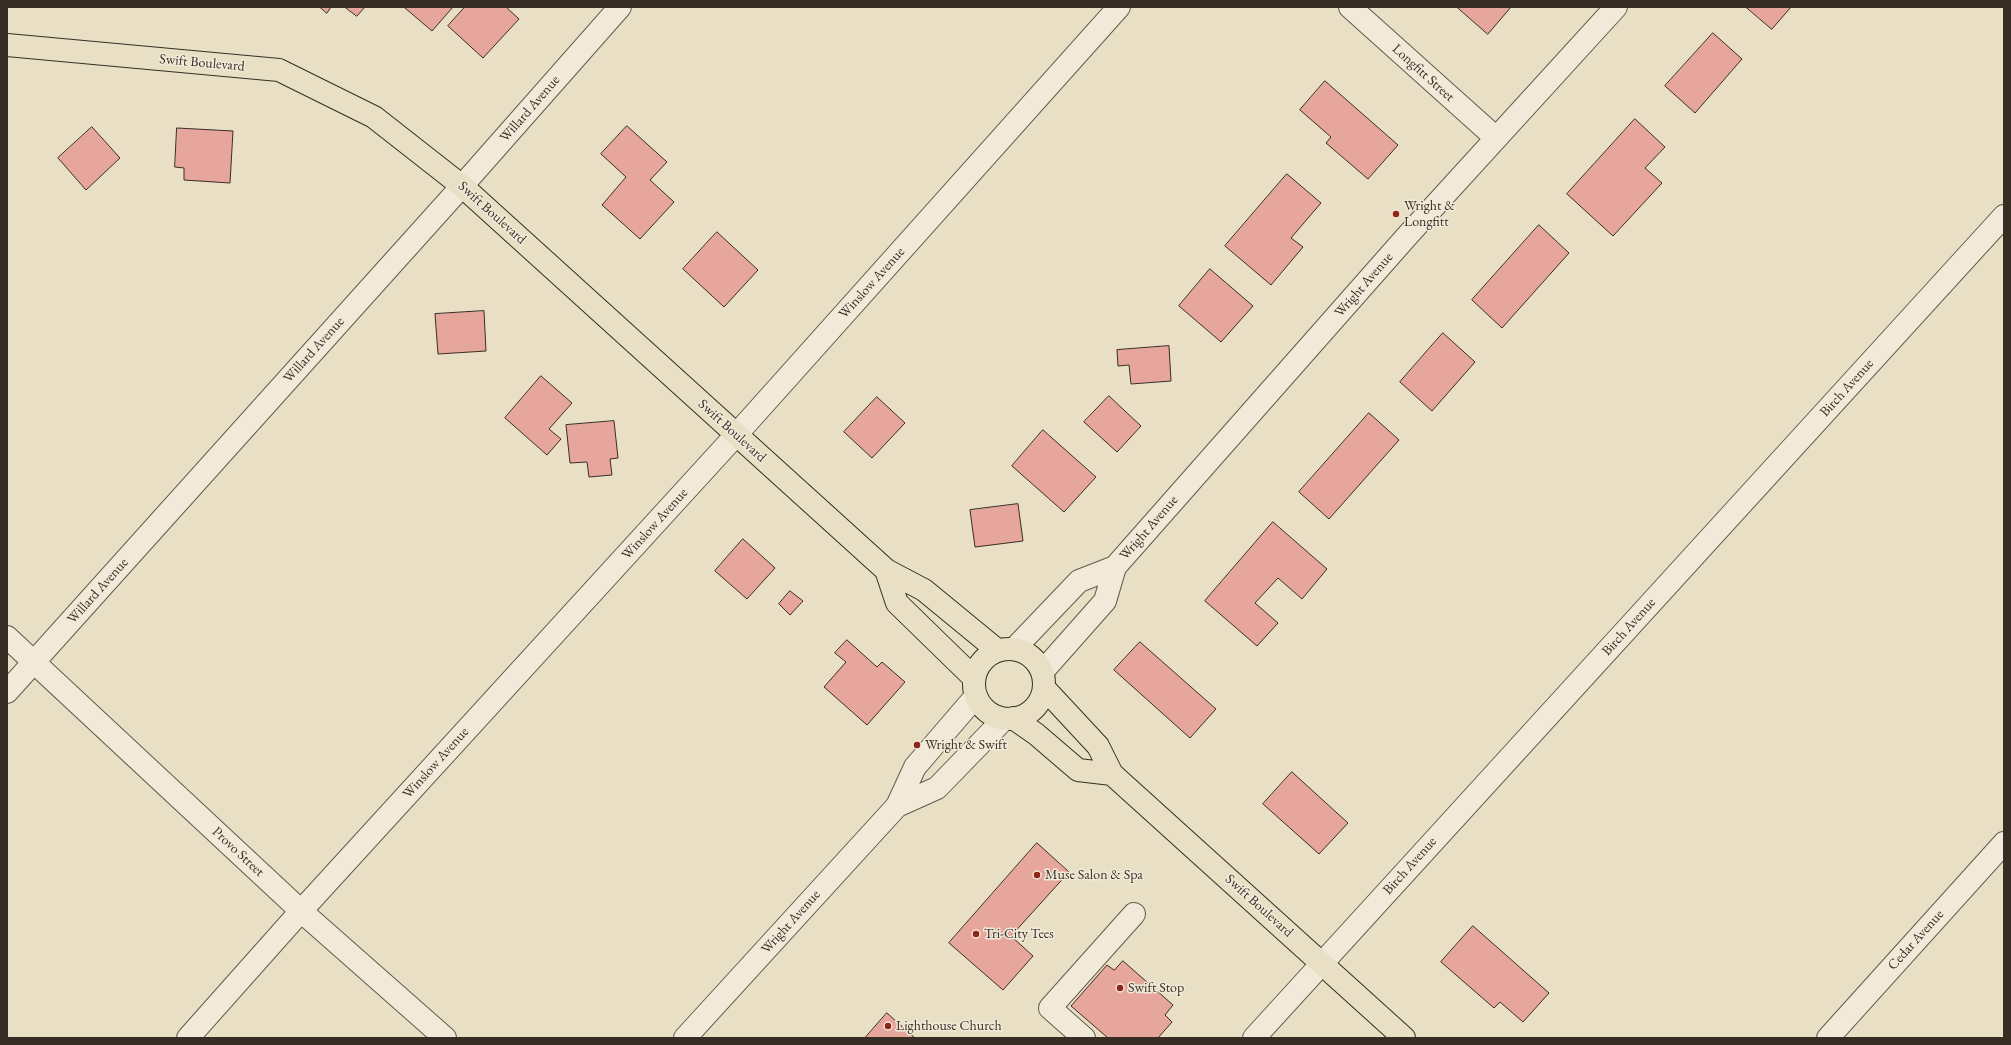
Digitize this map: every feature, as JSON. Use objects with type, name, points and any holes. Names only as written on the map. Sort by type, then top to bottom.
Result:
[{"type":"main road","name":"Swift Boulevard","points":[[7,45],[279,70],[374,117],[462,186],[886,570],[924,590],[1006,649]]},
{"type":"main road","points":[[886,570],[897,604],[975,687],[987,711],[1008,718],[1036,734],[1078,770],[1112,774]]},
{"type":"main road","points":[[975,687],[982,661],[1006,649],[1032,656],[1044,680],[1037,706],[1022,717],[1008,718]]},
{"type":"main road","name":"Swift Boulevard","points":[[1044,680],[1098,746],[1112,774],[1322,962],[1404,1038]]},
{"type":"street","name":"Willard Avenue","points":[[7,692],[462,186],[620,7]]},
{"type":"street","name":"Winslow Avenue","points":[[188,1038],[301,910],[736,435],[1119,7]]},
{"type":"street","name":"Longfitt Street","points":[[1350,7],[1496,138]]},
{"type":"street","name":"Wright Avenue","points":[[1044,680],[1105,601],[1115,568],[1408,235],[1616,7]]},
{"type":"street","name":"Birch Avenue","points":[[1254,1038],[2004,216]]},
{"type":"street","name":"Wright Avenue","points":[[1006,649],[1079,581],[1115,568]]},
{"type":"street","name":"Provo Street","points":[[7,637],[301,910],[445,1038]]},
{"type":"street","name":"Wright Avenue","points":[[685,1038],[897,806],[915,766],[975,687]]},
{"type":"street","name":"Wright Avenue","points":[[897,806],[937,788],[1008,718]]},
{"type":"street","name":"Cedar Avenue","points":[[1828,1038],[2004,843]]},
{"type":"street","points":[[1084,1038],[1050,1008],[1134,914]]},
{"type":"building","points":[[320,7],[331,7],[327,13]]},
{"type":"building","points":[[345,7],[365,7],[357,16]]},
{"type":"building","points":[[453,7],[432,31],[405,8]]},
{"type":"building","points":[[465,7],[506,7],[519,19],[483,58],[448,26]]},
{"type":"building","points":[[1457,7],[1511,7],[1488,34]]},
{"type":"building","points":[[1746,7],[1791,7],[1772,29]]},
{"type":"building","points":[[1713,33],[1742,59],[1695,113],[1665,86]]},
{"type":"building","points":[[1325,81],[1398,145],[1368,179],[1326,143],[1331,137],[1300,110]]},
{"type":"building","points":[[1635,119],[1665,147],[1645,168],[1662,183],[1613,236],[1567,194]]},
{"type":"building","points":[[627,126],[667,162],[650,180],[674,202],[640,239],[602,205],[626,177],[601,154]]},
{"type":"building","points":[[92,127],[120,158],[86,190],[58,158]]},
{"type":"building","points":[[177,128],[233,131],[230,183],[184,180],[184,168],[175,167]]},
{"type":"building","points":[[1287,174],[1321,203],[1291,238],[1303,247],[1271,285],[1225,246]]},
{"type":"building","points":[[1539,225],[1569,253],[1502,328],[1472,300]]},
{"type":"building","points":[[717,232],[758,270],[724,307],[683,269]]},
{"type":"building","points":[[1210,269],[1253,306],[1221,342],[1179,306]]},
{"type":"building","points":[[484,311],[486,351],[438,354],[435,314]]},
{"type":"building","points":[[1443,333],[1475,362],[1432,411],[1400,382]]},
{"type":"building","points":[[1169,346],[1171,381],[1131,384],[1129,365],[1118,366],[1117,350]]},
{"type":"building","points":[[541,376],[572,403],[549,429],[561,439],[547,455],[505,418]]},
{"type":"building","points":[[1109,396],[1141,426],[1117,452],[1084,422]]},
{"type":"building","points":[[877,397],[905,423],[872,458],[844,432]]},
{"type":"building","points":[[1369,413],[1399,440],[1329,519],[1299,492]]},
{"type":"building","points":[[614,421],[618,458],[610,459],[612,475],[589,477],[587,462],[570,463],[566,425]]},
{"type":"building","points":[[1043,430],[1096,477],[1064,512],[1012,466]]},
{"type":"building","points":[[1018,504],[1023,541],[975,547],[970,510]]},
{"type":"building","points":[[1273,522],[1327,569],[1302,599],[1278,578],[1255,603],[1278,623],[1257,646],[1205,601]]},
{"type":"building","points":[[743,539],[775,568],[747,599],[715,571]]},
{"type":"building","points":[[790,591],[803,601],[790,615],[779,604]]},
{"type":"building","points":[[847,640],[877,667],[882,662],[905,682],[867,725],[824,687],[846,662],[835,653]]},
{"type":"building","points":[[1140,642],[1216,709],[1190,738],[1114,670]]},
{"type":"building","points":[[1292,772],[1348,823],[1319,854],[1263,804]]},
{"type":"building","points":[[1037,843],[1069,872],[1011,936],[1033,956],[1003,990],[949,943]]},
{"type":"building","points":[[1473,926],[1549,993],[1523,1022],[1500,1002],[1494,1008],[1441,962]]},
{"type":"building","name":"Swift Stop","points":[[1123,961],[1173,1005],[1165,1015],[1172,1022],[1158,1038],[1108,1038],[1071,1006],[1107,965],[1114,970]]},
{"type":"building","name":"Lighthouse Church","points":[[887,1013],[915,1038],[865,1038]]},
{"type":"place","name":"Wright & Longfitt","points":[[1396,214]]},
{"type":"place","name":"Wright & Swift","points":[[917,745]]},
{"type":"place","name":"Muse Salon & Spa","points":[[1037,875]]},
{"type":"place","name":"Tri-City Tees","points":[[976,934]]},
{"type":"place","name":"Swift Stop","points":[[1120,988]]},
{"type":"place","name":"Lighthouse Church","points":[[888,1026]]}]
